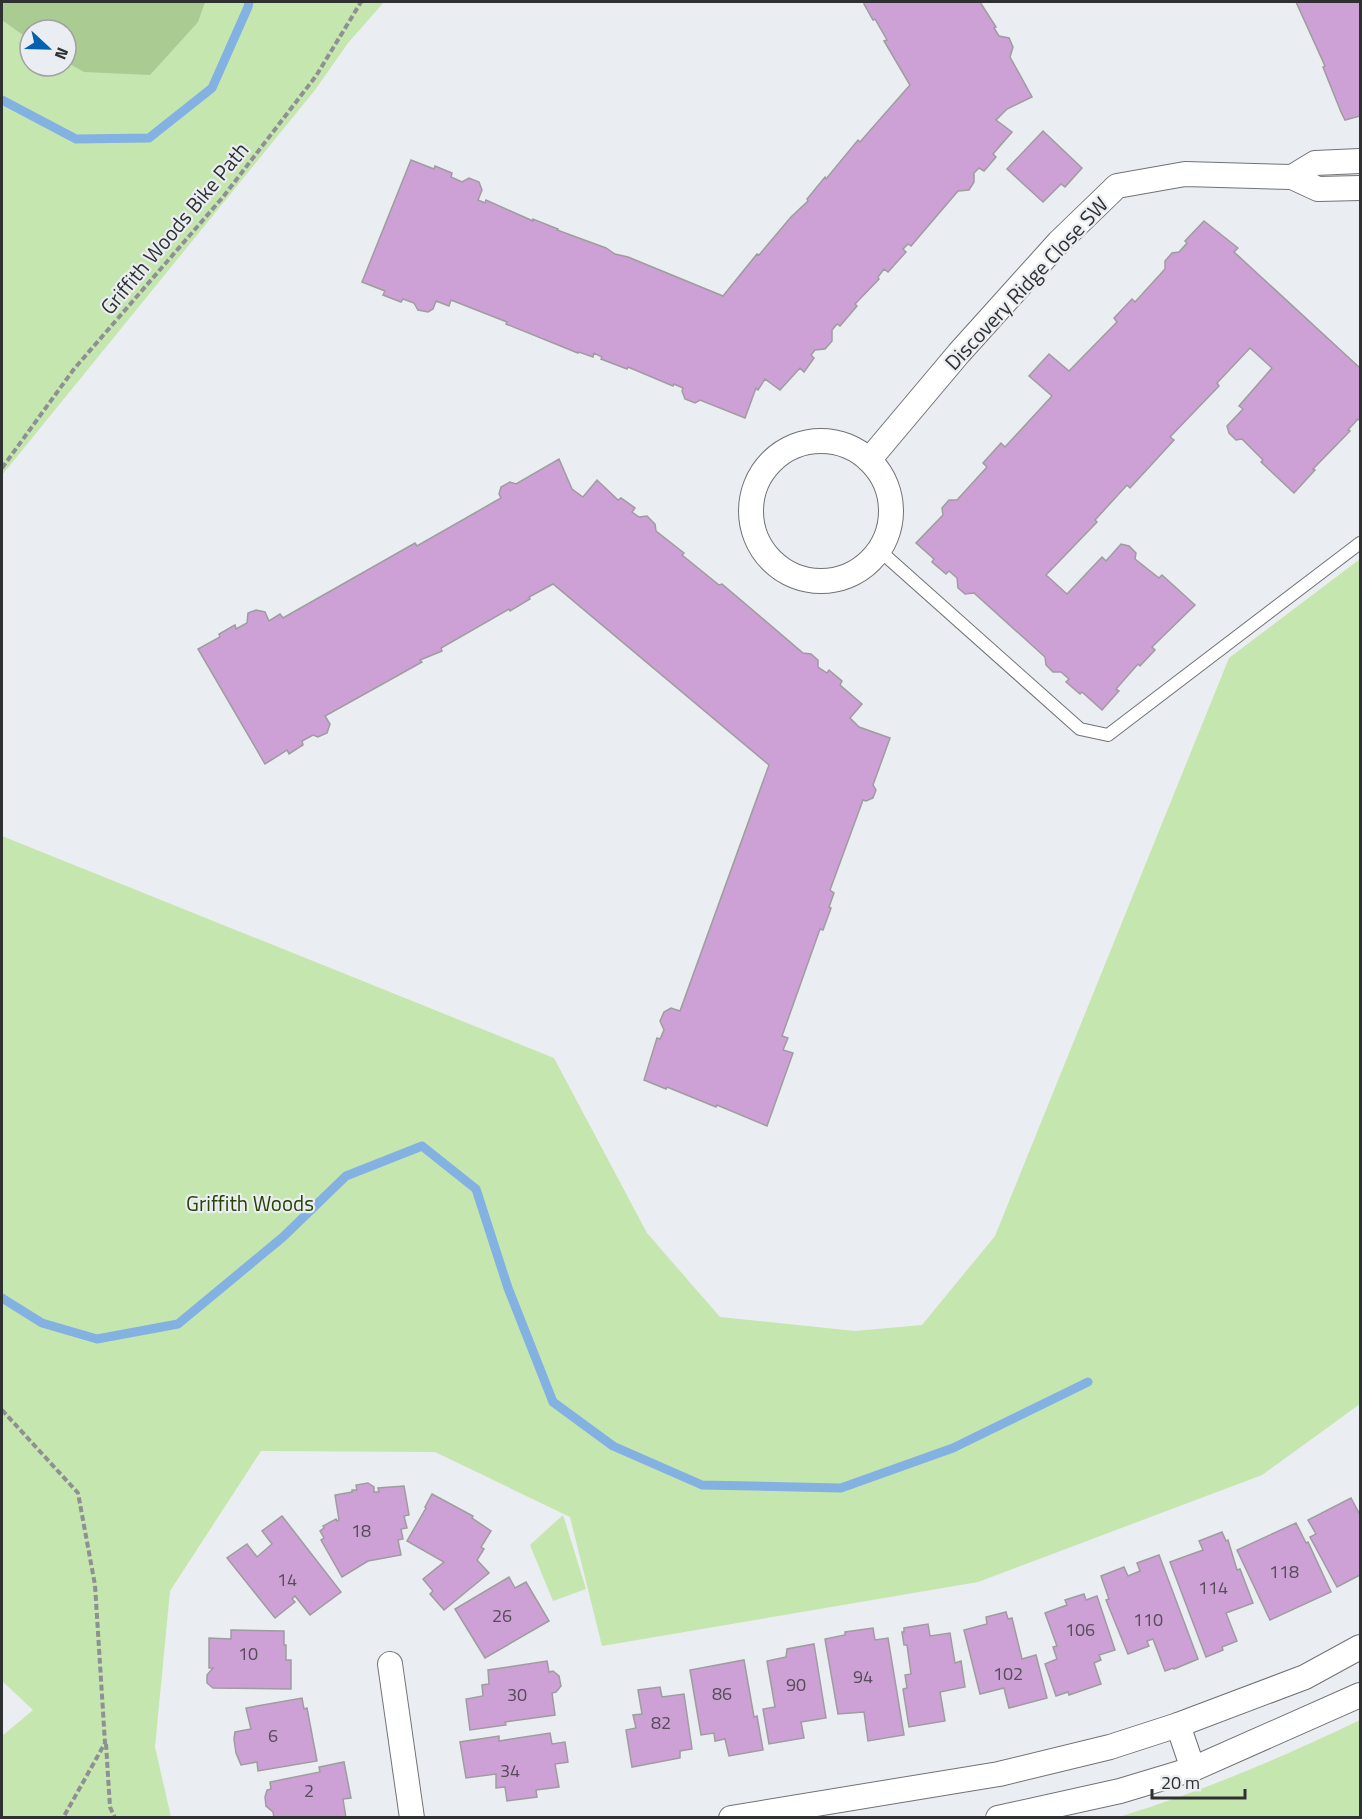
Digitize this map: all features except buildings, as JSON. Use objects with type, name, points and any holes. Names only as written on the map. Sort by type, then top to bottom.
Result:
[{"type":"street","points":[[1292,177],[1315,163],[1360,161]]},
{"type":"street","name":"Discovery Ridge Close SW","points":[[869,460],[959,353],[1051,250],[1117,186],[1185,174],[1292,177],[1318,189],[1360,188]]},
{"type":"street","points":[[828,441],[850,447],[869,460],[882,476],[890,496],[891,517],[886,538],[879,550],[859,570],[840,579],[819,582],[798,578],[780,568],[763,552],[753,531],[751,508],[755,486],[767,466],[784,451],[805,443],[828,441]]},
{"type":"street","points":[[731,1818],[829,1810],[999,1774],[1110,1747],[1178,1725],[1305,1677],[1360,1647]]},
{"type":"street","points":[[390,1664],[412,1818]]},
{"type":"street","points":[[998,1818],[1120,1791],[1193,1769],[1360,1695]]},
{"type":"street","points":[[1178,1725],[1193,1769]]},
{"type":"lane","points":[[879,550],[1080,729],[1108,735],[1360,543]]},
{"type":"path","name":"Griffith Woods Bike Path","points":[[2,468],[74,369],[224,197],[316,76],[361,2]]},
{"type":"path","points":[[2,1410],[78,1492],[95,1586],[110,1807],[115,1818]]},
{"type":"path","points":[[63,1818],[105,1743]]},
{"type":"green space","points":[[2,2],[384,2],[348,43],[315,90],[2,475]]},
{"type":"green space","points":[[2,2],[205,2],[198,22],[150,75],[84,72],[78,69],[78,18],[18,18],[18,31],[2,20]]},
{"type":"green space","name":"Griffith Woods","points":[[1360,559],[1360,1404],[1262,1475],[978,1582],[602,1646],[570,1517],[435,1452],[261,1451],[170,1591],[155,1747],[171,1817],[2,1817],[2,1736],[33,1710],[2,1681],[2,836],[554,1058],[647,1233],[720,1317],[855,1331],[922,1325],[995,1236],[1229,658]]},
{"type":"green space","points":[[563,1515],[586,1589],[553,1601],[530,1545]]},
{"type":"green space","points":[[1360,1720],[1360,1817],[1119,1817],[1241,1773]]},
{"type":"waterway","points":[[2,100],[76,139],[149,138],[212,88],[249,2]]},
{"type":"waterway","points":[[2,1298],[42,1323],[97,1339],[178,1324],[283,1237],[346,1176],[422,1146],[476,1189],[508,1288],[553,1402],[613,1446],[702,1485],[841,1488],[953,1448],[1088,1382]]}]
